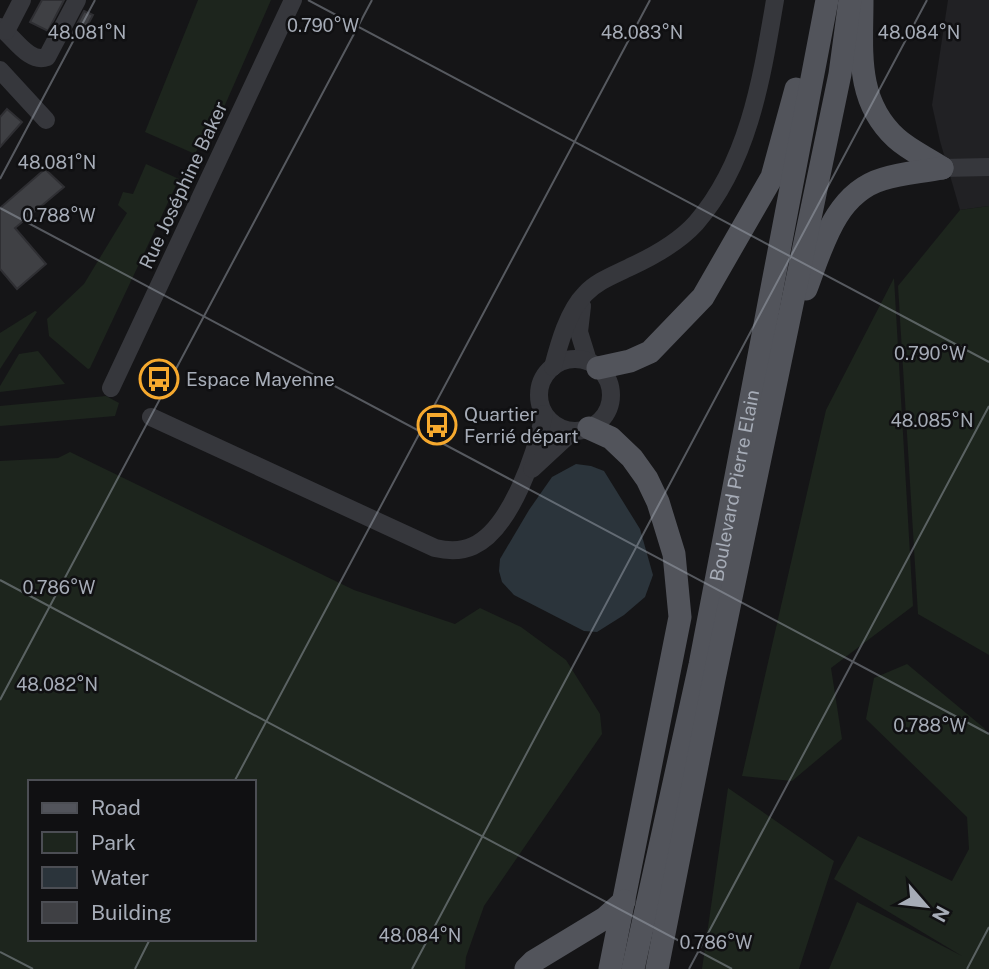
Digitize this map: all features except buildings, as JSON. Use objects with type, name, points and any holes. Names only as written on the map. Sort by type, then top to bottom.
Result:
[{"type":"main road","points":[[593,365],[630,362],[650,352],[703,297],[724,262],[772,177],[792,111],[812,0]]},
{"type":"main road","name":"Boulevard Pierre Elain","points":[[633,969],[700,665],[827,0]]},
{"type":"main road","name":"Boulevard Pierre Elain","points":[[656,969],[840,74],[850,0]]},
{"type":"main road","points":[[862,0],[862,65],[869,100],[878,118],[897,139],[942,168]]},
{"type":"main road","points":[[783,349],[830,228],[850,197],[881,179],[942,168]]},
{"type":"main road","points":[[581,429],[611,438],[632,458],[647,479],[658,502],[676,567],[680,617],[610,969]]},
{"type":"main road","points":[[526,969],[534,961],[605,918],[624,901]]},
{"type":"street","points":[[22,0],[3,29],[33,58],[47,57],[77,0]]},
{"type":"street","name":"Rue Joséphine Baker","points":[[111,388],[293,0]]},
{"type":"street","points":[[151,417],[435,548],[454,552],[472,547],[485,539],[500,522],[527,474],[538,443],[544,414],[539,394],[540,384],[553,366],[563,332],[583,295],[600,281],[672,245],[696,223],[735,160],[760,85],[775,0]]},
{"type":"street","points":[[0,70],[46,120]]},
{"type":"street","points":[[942,168],[989,167]]},
{"type":"street","points":[[527,474],[581,429],[605,415],[609,405],[609,385],[593,365],[579,332],[583,295]]},
{"type":"street","points":[[553,366],[570,359],[593,365]]},
{"type":"street","points":[[544,414],[552,423],[581,429]]},
{"type":"shaded area","points":[[948,0],[989,0],[989,206],[960,210],[932,105]]},
{"type":"green space","points":[[198,0],[271,0],[214,130],[208,128],[195,154],[145,132]]},
{"type":"green space","points":[[146,164],[179,179],[88,369],[49,336],[47,319],[84,284],[127,213],[118,205],[123,192],[133,194]]},
{"type":"green space","points":[[989,206],[989,655],[918,614],[898,286],[960,210]]},
{"type":"green space","points":[[894,278],[913,606],[831,668],[842,739],[792,781],[742,776],[826,410]]},
{"type":"green space","points":[[37,312],[0,369],[0,333]]},
{"type":"green space","points":[[38,351],[65,384],[0,392],[0,386],[19,354]]},
{"type":"green space","points":[[106,396],[119,403],[115,416],[0,426],[0,406]]},
{"type":"green space","points":[[70,452],[354,590],[455,624],[480,608],[521,627],[566,660],[600,714],[602,734],[484,906],[466,957],[465,969],[0,969],[0,461],[58,458]]},
{"type":"green space","points":[[907,664],[989,735],[989,969],[829,969],[857,902],[962,956],[834,879],[858,836],[952,881],[969,849],[967,817],[866,719],[874,678]]},
{"type":"green space","points":[[728,788],[834,861],[799,969],[702,969]]},
{"type":"water","points":[[576,464],[604,471],[640,529],[653,575],[645,597],[624,615],[597,632],[584,631],[514,595],[502,582],[499,571],[500,559],[552,477]]},
{"type":"place","name":"Espace Mayenne","points":[[159,379]]},
{"type":"place","name":"Quartier Ferrié départ","points":[[437,425]]}]
